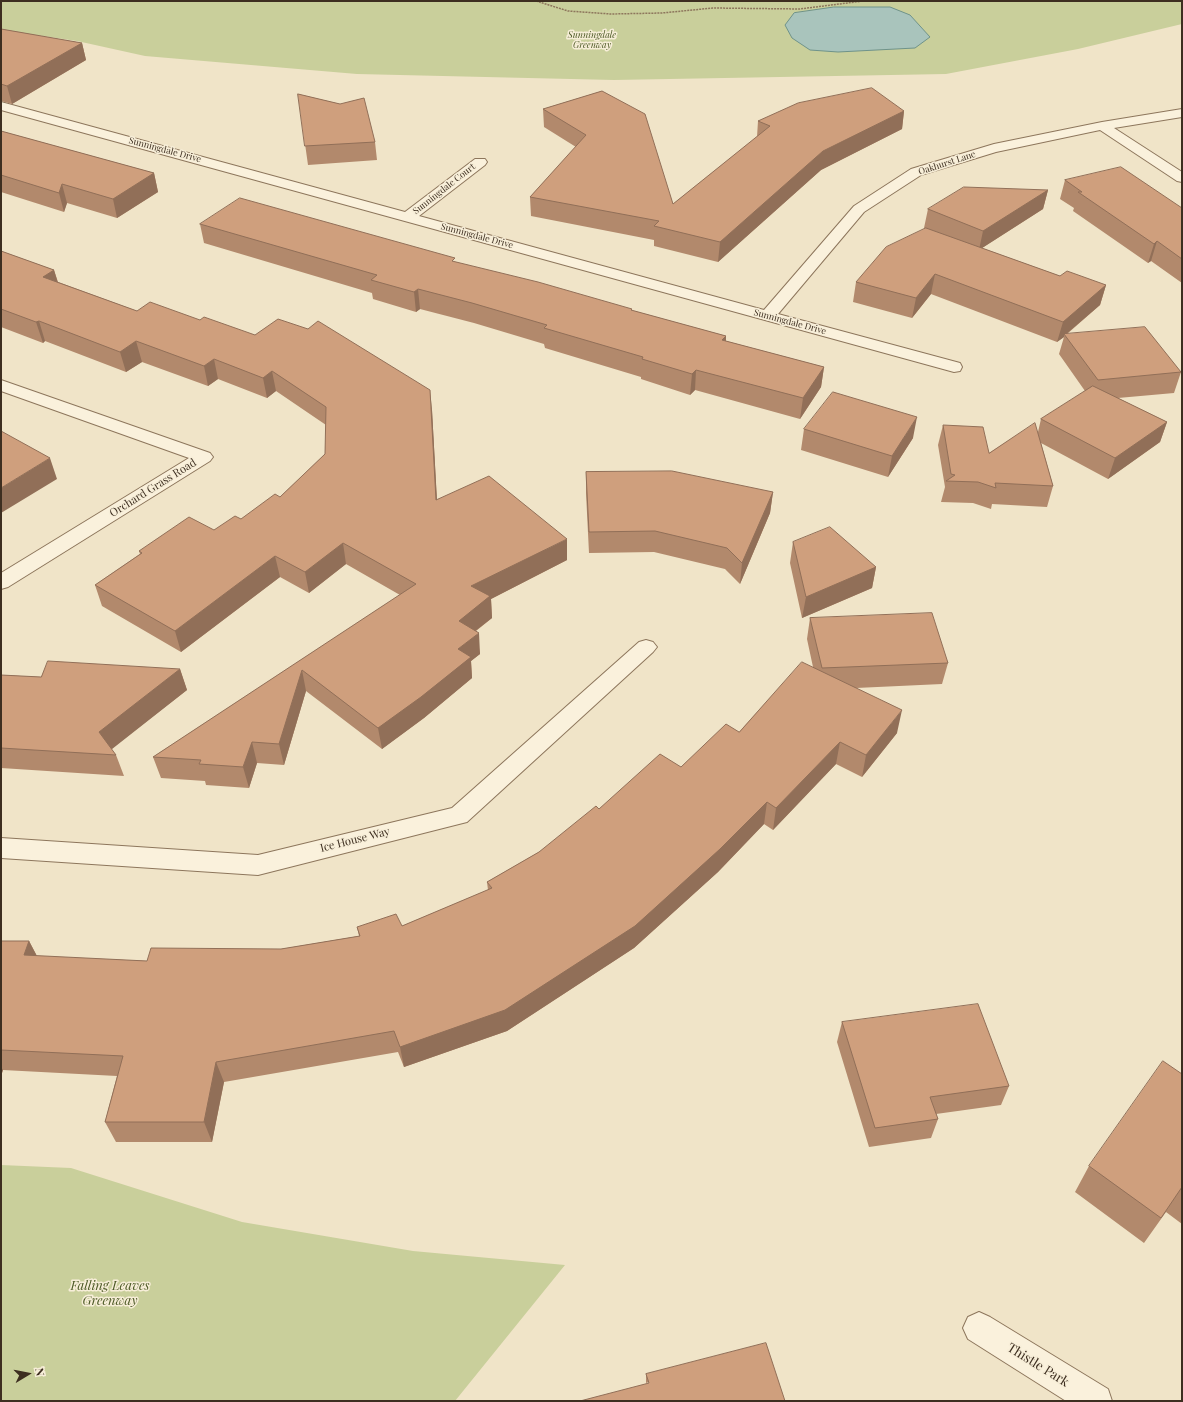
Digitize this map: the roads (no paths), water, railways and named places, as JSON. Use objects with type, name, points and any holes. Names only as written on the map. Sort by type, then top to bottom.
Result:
[{"type":"street","name":"Sunningdale Drive","points":[[1,106],[954,367]]},
{"type":"street","name":"Oakhurst Lane","points":[[768,316],[860,209],[900,181],[916,172],[994,148],[1102,126],[1182,113]]},
{"type":"street","points":[[1102,126],[1182,178]]},
{"type":"street","name":"Sunningdale Court","points":[[408,217],[480,162]]},
{"type":"street","name":"Orchard Grass Road","points":[[1,385],[204,457],[1,582]]},
{"type":"street","name":"Ice House Way","points":[[1,848],[258,865],[458,815],[646,647]]},
{"type":"street","name":"Thistle Park","points":[[979,1328],[1096,1401]]},
{"type":"water","points":[[834,7],[890,7],[910,15],[930,37],[915,48],[838,52],[810,50],[792,38],[785,25],[794,13]]},
{"type":"park label","name":"Sunningdale Greenway","points":[[592,40]]},
{"type":"park label","name":"Falling Leaves Greenway","points":[[110,1294]]}]
